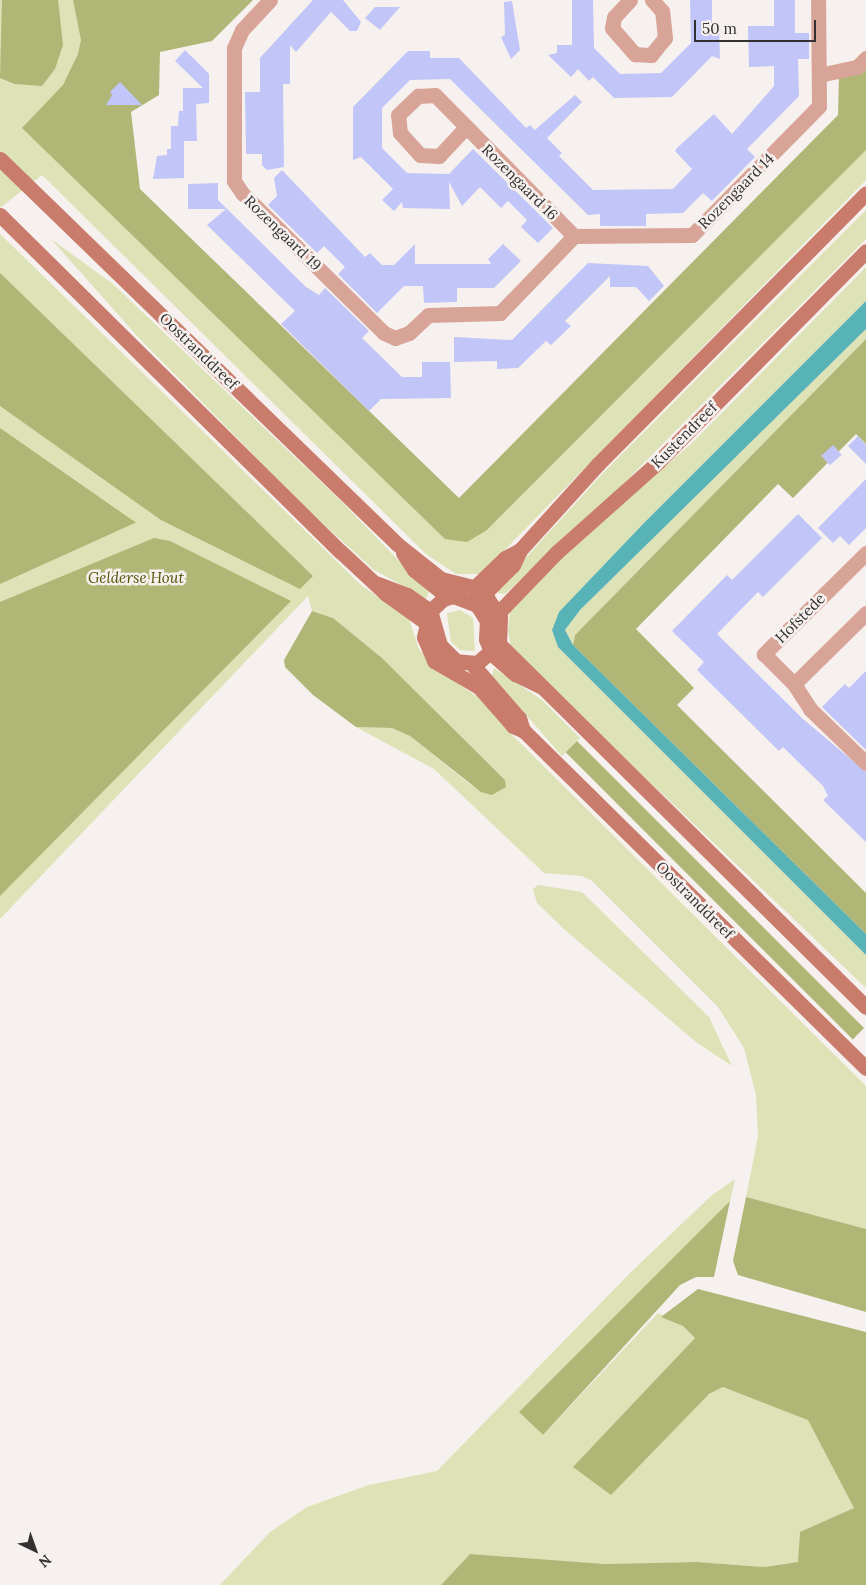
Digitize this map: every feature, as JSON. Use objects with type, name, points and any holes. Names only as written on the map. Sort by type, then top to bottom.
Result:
[{"type":"main road","name":"Oostranddreef","points":[[0,159],[397,544],[446,582],[477,595]]},
{"type":"main road","points":[[477,595],[505,558],[520,550],[598,464],[866,193]]},
{"type":"main road","points":[[0,215],[378,584],[428,617]]},
{"type":"main road","name":"Kustendreef","points":[[498,613],[557,552],[658,462],[866,251]]},
{"type":"main road","name":"Oostranddreef","points":[[397,544],[414,570],[448,598]]},
{"type":"main road","points":[[477,595],[487,621],[486,639],[515,674],[540,686],[866,1008]]},
{"type":"main road","points":[[477,595],[498,613],[502,632],[495,649],[469,671],[441,667],[429,654],[424,637],[428,617],[448,598],[477,595]]},
{"type":"main road","name":"Oostranddreef","points":[[469,671],[519,718],[524,731],[866,1068]]},
{"type":"street","name":"Rozengaard 19","points":[[270,0],[242,30],[234,48],[234,181],[384,333],[395,338],[409,333],[428,315],[468,316],[500,313],[574,236]]},
{"type":"street","points":[[630,0],[614,17],[612,28],[636,54],[651,55],[665,38],[662,11],[652,0]]},
{"type":"street","name":"Rozengaard 14","points":[[574,236],[692,235],[819,106],[818,0]]},
{"type":"street","points":[[819,75],[857,68],[866,58]]},
{"type":"street","name":"Rozengaard 16","points":[[466,127],[439,156],[420,155],[400,133],[398,115],[418,96],[436,95],[574,236]]},
{"type":"street","name":"Hofstede","points":[[866,553],[764,654],[794,684],[810,709],[866,763]]},
{"type":"street","points":[[794,684],[866,613]]},
{"type":"green space","points":[[0,0],[210,0],[185,22],[76,147],[487,530],[866,150],[866,180],[492,563],[479,574],[456,574],[426,554],[42,175],[0,208]]},
{"type":"green space","points":[[2,0],[58,0],[63,45],[55,69],[42,86],[15,84],[0,78]]},
{"type":"green space","points":[[73,0],[253,0],[212,41],[160,52],[159,95],[131,112],[140,189],[459,498],[838,115],[839,77],[866,70],[866,150],[487,530],[467,542],[445,539],[22,128],[63,85],[78,54],[81,40]]},
{"type":"green space","points":[[866,210],[866,239],[619,488],[505,594],[498,593],[497,589],[605,471]]},
{"type":"green space","name":"Gelderse Hout","points":[[0,234],[361,585],[409,619],[419,649],[434,668],[478,697],[504,727],[866,1086],[866,1229],[746,1197],[758,1136],[756,1095],[744,1048],[718,1007],[592,881],[582,876],[544,873],[434,769],[356,727],[392,728],[410,736],[472,786],[505,780],[382,658],[333,618],[312,611],[308,596],[0,919]]},
{"type":"green space","points":[[51,239],[113,284],[340,500],[429,592],[426,599],[373,569],[308,510],[138,337]]},
{"type":"green space","points":[[866,267],[866,301],[643,524],[559,612],[552,630],[558,647],[866,955],[866,988],[522,660],[511,647],[508,631],[510,610],[570,546],[690,445]]},
{"type":"green space","points":[[0,273],[313,576],[300,589],[161,520],[0,406]]},
{"type":"green space","points":[[866,329],[866,339],[575,635],[573,645],[565,630],[580,610]]},
{"type":"green space","points":[[866,339],[866,444],[856,434],[793,498],[778,484],[636,629],[694,688],[677,705],[866,893],[866,934],[573,645],[575,635]]},
{"type":"green space","points":[[0,428],[135,522],[137,522],[0,584]]},
{"type":"green space","points":[[154,538],[170,541],[291,601],[0,896],[0,602]]},
{"type":"green space","points":[[460,610],[473,618],[475,651],[460,650],[451,642],[447,613]]},
{"type":"green space","points":[[312,611],[333,618],[382,658],[505,780],[506,787],[492,795],[481,792],[410,736],[392,728],[356,727],[313,695],[285,667],[284,660]]},
{"type":"green space","points":[[494,668],[542,700],[580,738],[562,756],[492,676]]},
{"type":"green space","points":[[577,741],[864,1028],[853,1039],[566,752]]},
{"type":"green space","points":[[538,885],[582,892],[709,1017],[732,1066],[696,1042],[565,930],[537,903],[533,889]]},
{"type":"green space","points":[[735,1179],[730,1202],[519,1412],[543,1435],[658,1313],[683,1326],[695,1338],[574,1467],[723,1387],[808,1419],[854,1508],[800,1532],[799,1562],[764,1567],[697,1562],[605,1564],[470,1554],[441,1585],[220,1585],[270,1532],[307,1507],[369,1485],[437,1471],[630,1273],[711,1196]]},
{"type":"green space","points":[[746,1197],[866,1229],[866,1312],[738,1275],[733,1261]]},
{"type":"green space","points":[[730,1201],[714,1277],[696,1277],[680,1285],[543,1435],[519,1412]]},
{"type":"green space","points":[[698,1289],[866,1332],[866,1585],[441,1585],[470,1554],[605,1564],[697,1562],[764,1567],[798,1562],[800,1532],[854,1508],[808,1420],[723,1387],[709,1394],[611,1495],[573,1467],[695,1338],[683,1326],[661,1317]]},
{"type":"water","points":[[866,301],[866,329],[580,610],[565,630],[573,645],[866,934],[866,955],[558,647],[552,630],[559,612],[643,524]]},
{"type":"building","points":[[313,0],[343,0],[361,22],[357,31],[350,31],[331,12],[296,52],[290,45],[290,84],[283,84],[284,167],[267,170],[262,165],[262,154],[246,154],[245,92],[260,92],[260,58]]},
{"type":"building","points":[[572,0],[593,0],[594,48],[620,74],[661,73],[691,43],[690,0],[712,0],[712,27],[719,27],[720,59],[712,56],[672,97],[614,98],[593,77],[589,81],[578,69],[571,77],[548,55],[557,53],[557,45],[572,45]]},
{"type":"building","points":[[774,0],[795,0],[795,33],[809,33],[809,59],[798,59],[799,96],[747,149],[755,157],[712,201],[703,193],[683,213],[646,214],[646,226],[600,226],[600,214],[588,215],[450,79],[410,80],[382,108],[382,148],[407,173],[449,174],[473,149],[553,228],[538,243],[521,227],[527,220],[508,201],[501,208],[480,187],[462,206],[449,182],[450,209],[403,208],[402,202],[394,211],[382,200],[393,189],[361,157],[353,160],[353,107],[408,51],[430,51],[430,58],[459,58],[526,128],[530,125],[535,130],[575,95],[582,102],[547,138],[562,153],[559,156],[593,190],[673,189],[692,169],[675,151],[677,148],[714,114],[732,134],[774,86],[774,66],[749,67],[748,26],[774,26]]},
{"type":"building","points":[[512,1],[520,50],[511,59],[501,37],[505,35],[504,2]]},
{"type":"building","points":[[375,7],[400,7],[380,30],[365,18]]},
{"type":"building","points":[[185,50],[209,74],[209,103],[196,104],[197,141],[184,141],[184,178],[153,179],[157,156],[167,155],[167,149],[171,149],[171,126],[178,126],[179,111],[183,111],[183,88],[203,88],[175,61]]},
{"type":"building","points":[[120,82],[142,105],[106,105],[112,95],[110,92]]},
{"type":"building","points":[[282,170],[365,257],[370,253],[382,265],[394,265],[415,244],[415,264],[491,264],[488,259],[503,244],[521,261],[494,288],[457,288],[457,302],[424,303],[423,286],[404,286],[377,313],[338,274],[345,267],[324,246],[317,253],[268,205],[277,196],[274,178]]},
{"type":"building","points":[[218,183],[218,200],[306,287],[319,295],[325,288],[369,331],[362,338],[402,377],[422,377],[422,362],[450,362],[451,398],[381,399],[369,411],[281,324],[295,311],[207,225],[226,209],[188,209],[188,184]]},
{"type":"building","points":[[588,263],[648,266],[664,286],[649,301],[636,287],[610,287],[610,276],[565,321],[571,326],[551,345],[546,341],[518,368],[497,369],[497,361],[454,362],[454,337],[512,340]]},
{"type":"building","points":[[858,436],[866,445],[866,464],[848,446]]},
{"type":"building","points":[[833,445],[842,455],[830,465],[821,456]]},
{"type":"building","points":[[866,479],[866,528],[849,545],[840,536],[833,543],[818,528]]},
{"type":"building","points":[[798,514],[822,538],[763,597],[758,592],[717,634],[803,719],[866,772],[866,842],[823,800],[828,796],[823,786],[783,747],[779,751],[697,670],[704,662],[672,631],[727,575],[732,580]]},
{"type":"building","points":[[866,671],[866,750],[822,707],[845,684],[849,688]]}]
